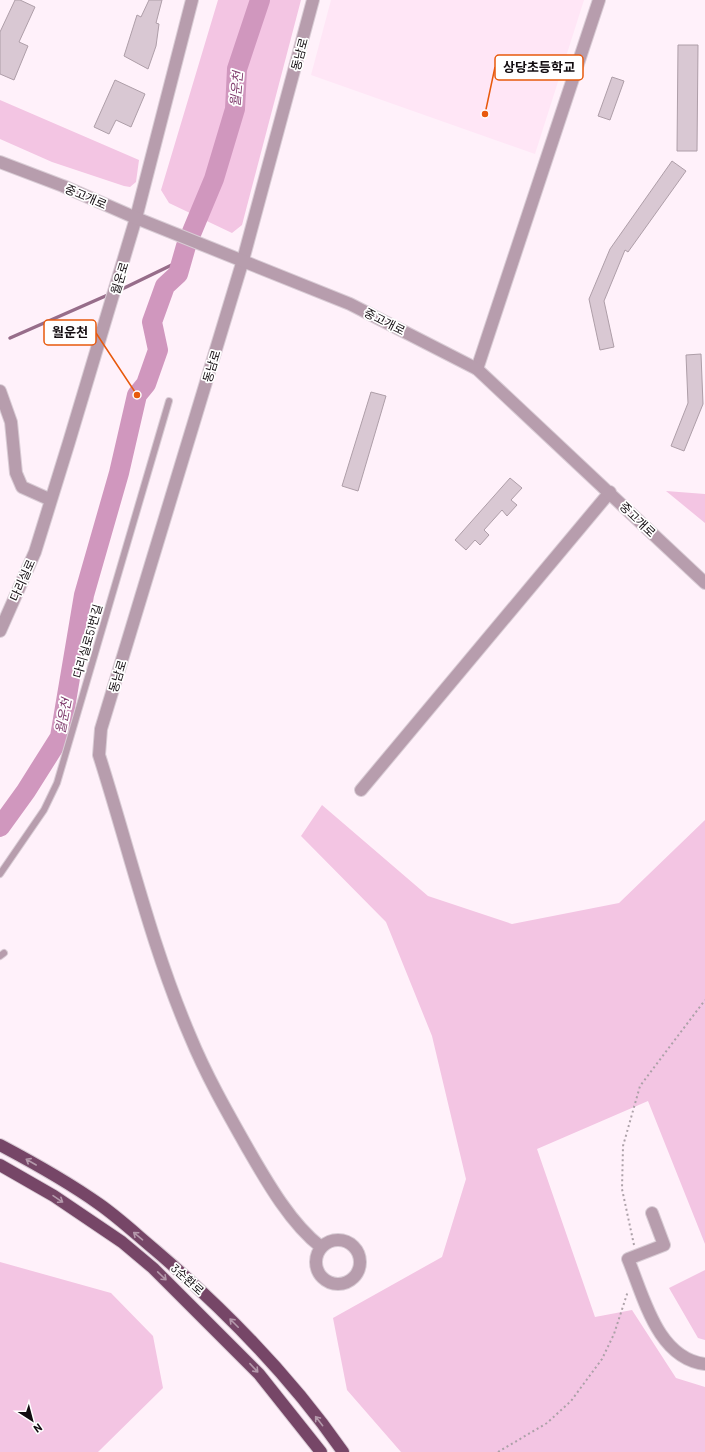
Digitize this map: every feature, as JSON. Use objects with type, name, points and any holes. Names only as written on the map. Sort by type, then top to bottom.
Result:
[{"type":"highway","name":"3순환로","points":[[0,1145],[63,1181],[99,1204],[205,1294],[238,1326],[272,1364],[343,1452]]},
{"type":"highway","name":"3순환로","points":[[0,1165],[54,1196],[122,1242],[153,1268],[260,1374],[321,1452]]},
{"type":"street","name":"월운로","points":[[34,552],[136,218],[192,0]]},
{"type":"street","name":"동남로","points":[[313,0],[243,260],[101,729],[99,755],[168,980],[190,1037],[221,1101],[267,1183],[301,1227],[321,1248]]},
{"type":"street","points":[[477,369],[599,0]]},
{"type":"street","name":"중고개로","points":[[0,162],[63,186],[136,218],[350,304],[477,369],[610,492],[705,583]]},
{"type":"street","points":[[0,392],[11,422],[16,473],[22,487],[51,500]]},
{"type":"street","points":[[361,790],[610,492]]},
{"type":"street","name":"다리실로","points":[[0,631],[34,552]]},
{"type":"street","points":[[652,1213],[664,1245],[628,1259],[656,1324],[666,1343],[684,1357],[705,1364]]},
{"type":"lane","name":"다리실로51번길","points":[[0,874],[44,810],[57,783],[169,401]]},
{"type":"path","points":[[634,1248],[622,1190],[623,1146],[633,1109],[640,1086],[705,1000]]},
{"type":"path","points":[[498,1452],[547,1423],[571,1401],[605,1353],[614,1334],[629,1286]]},
{"type":"shaded area","points":[[218,0],[301,0],[242,225],[232,233],[169,203],[161,190]]},
{"type":"shaded area","points":[[331,0],[584,0],[535,154],[311,75]]},
{"type":"shaded area","points":[[0,100],[139,160],[136,182],[130,187],[124,186],[52,162],[0,139]]},
{"type":"shaded area","points":[[666,491],[705,494],[705,523]]},
{"type":"shaded area","points":[[322,805],[428,896],[512,924],[619,903],[705,820],[705,1244],[648,1101],[537,1149],[595,1317],[632,1310],[676,1378],[705,1387],[705,1452],[401,1452],[347,1390],[333,1318],[442,1257],[466,1179],[432,1036],[386,922],[301,836]]},
{"type":"shaded area","points":[[0,1262],[111,1293],[153,1336],[163,1388],[98,1452],[0,1452]]},
{"type":"shaded area","points":[[705,1270],[705,1340],[698,1338],[669,1288]]},
{"type":"building","points":[[15,0],[20,0],[35,7],[19,42],[28,46],[14,80],[0,74],[0,32]]},
{"type":"building","points":[[149,0],[162,0],[156,23],[159,24],[156,46],[148,69],[124,56],[137,15],[141,17]]},
{"type":"building","points":[[678,45],[698,45],[697,151],[677,151]]},
{"type":"building","points":[[612,77],[624,81],[610,120],[598,116]]},
{"type":"building","points":[[115,80],[145,94],[131,127],[116,120],[109,134],[94,127]]},
{"type":"building","points":[[672,161],[686,171],[628,252],[625,250],[604,301],[614,347],[600,350],[589,299],[610,249]]},
{"type":"building","points":[[701,354],[703,404],[684,451],[671,446],[688,403],[686,355]]},
{"type":"building","points":[[371,392],[386,396],[358,491],[342,486]]},
{"type":"building","points":[[510,478],[522,488],[511,500],[517,505],[507,516],[502,510],[484,530],[489,535],[480,545],[475,540],[466,550],[455,540]]},
{"type":"waterway","name":"월운천","points":[[0,827],[26,791],[60,737],[84,595],[119,473],[137,395],[146,384],[158,350],[152,322],[165,286],[178,274],[186,246],[214,179],[235,109],[237,69],[260,0]]},
{"type":"waterway","points":[[118,291],[182,260]]},
{"type":"waterway","points":[[10,338],[110,294]]},
{"type":"place","name":"상당초등학교","points":[[485,114]]},
{"type":"place","name":"월운천","points":[[137,395]]}]
